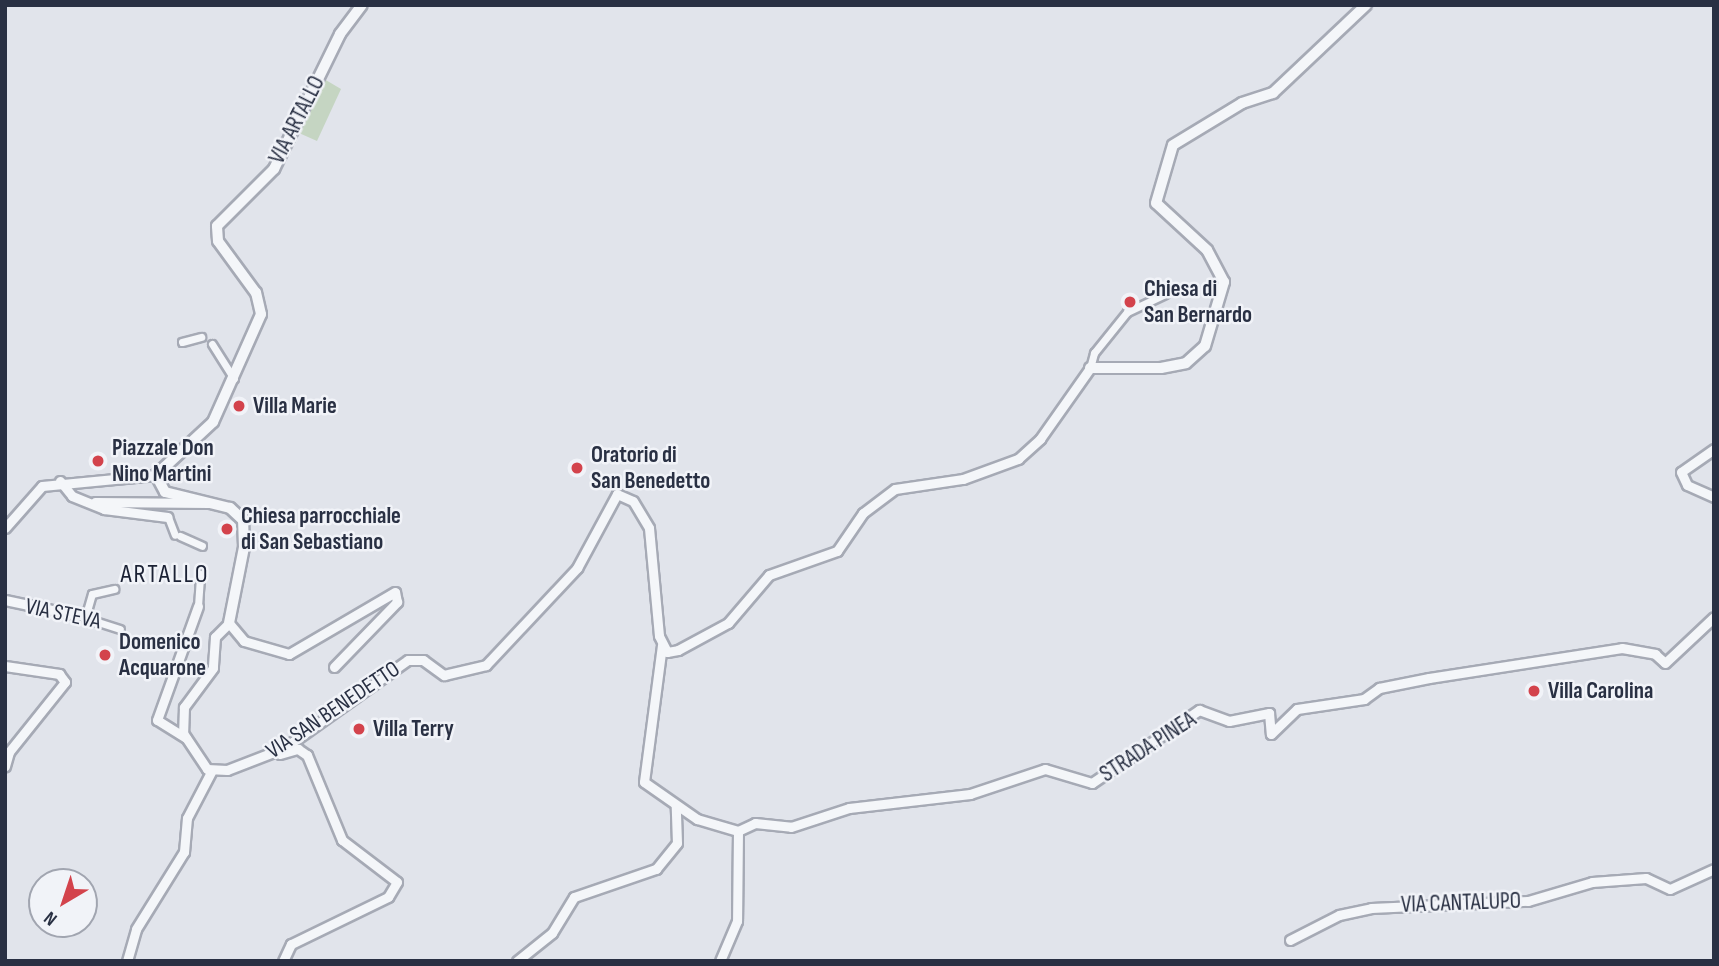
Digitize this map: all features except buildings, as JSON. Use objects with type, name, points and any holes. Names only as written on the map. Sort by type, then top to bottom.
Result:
[{"type":"street","name":"VIA ARTALLO","points":[[156,475],[213,422],[235,380],[261,304],[218,242],[217,226],[274,169],[340,34],[362,5]]},
{"type":"street","points":[[1090,368],[1186,363],[1211,338],[1221,307],[1224,282],[1217,265],[1156,203],[1173,145],[1242,103],[1273,93],[1366,5]]},
{"type":"street","points":[[720,961],[737,921],[737,831],[647,788],[642,768],[663,645],[678,650],[728,622],[769,575],[837,551],[863,513],[895,489],[963,479],[1018,459],[1040,439],[1090,368],[1094,353],[1127,312],[1165,294]]},
{"type":"street","points":[[182,342],[201,337]]},
{"type":"street","points":[[212,344],[235,380]]},
{"type":"street","points":[[1714,449],[1681,472],[1687,485],[1714,497]]},
{"type":"street","points":[[5,528],[31,492],[60,481],[112,484],[156,475],[165,492],[214,504],[244,524],[229,623],[215,637],[213,668],[184,707],[186,738]]},
{"type":"street","points":[[60,481],[72,496],[168,517],[178,535],[202,546]]},
{"type":"street","name":"VIA SAN BENEDETTO","points":[[211,772],[267,758],[408,660],[424,660],[444,675],[492,661],[527,615],[577,568],[617,494],[633,501],[649,528],[663,645]]},
{"type":"street","points":[[94,502],[214,504]]},
{"type":"street","points":[[127,961],[136,929],[184,852],[187,818],[211,772],[186,738],[157,720],[198,606],[200,574]]},
{"type":"street","points":[[81,617],[92,594],[114,589]]},
{"type":"street","points":[[229,623],[244,641],[286,654],[394,592],[397,602],[334,667]]},
{"type":"street","name":"VIA STEVA","points":[[5,600],[120,628]]},
{"type":"street","name":"STRADA PINEA","points":[[737,831],[755,822],[791,827],[849,808],[970,794],[1045,769],[1092,783],[1199,710],[1230,722],[1269,713],[1272,734],[1297,709],[1364,699],[1379,688],[1429,678],[1622,648],[1655,653],[1665,663],[1714,617]]},
{"type":"street","points":[[5,666],[65,678],[5,766]]},
{"type":"street","points":[[267,758],[303,751],[342,840],[397,882],[388,897],[291,944],[283,961]]},
{"type":"street","points":[[517,961],[552,933],[575,897],[656,869],[677,844],[676,804]]},
{"type":"street","name":"VIA CANTALUPO","points":[[1290,940],[1339,915],[1371,908],[1528,901],[1592,882],[1646,878],[1670,889],[1714,869]]},
{"type":"green space","points":[[324,79],[341,89],[317,141],[299,133]]},
{"type":"place","name":"Chiesa di San Bernardo","points":[[1130,302]]},
{"type":"place","name":"Villa Marie","points":[[239,406]]},
{"type":"place","name":"Piazzale Don Nino Martini","points":[[98,461]]},
{"type":"place","name":"Oratorio di San Benedetto","points":[[577,468]]},
{"type":"place","name":"Chiesa parrocchiale di San Sebastiano","points":[[227,529]]},
{"type":"place","name":"Domenico Acquarone","points":[[105,655]]},
{"type":"place","name":"Villa Carolina","points":[[1534,691]]},
{"type":"place","name":"Villa Terry","points":[[359,729]]},
{"type":"district","name":"ARTALLO","points":[[165,575]]}]
